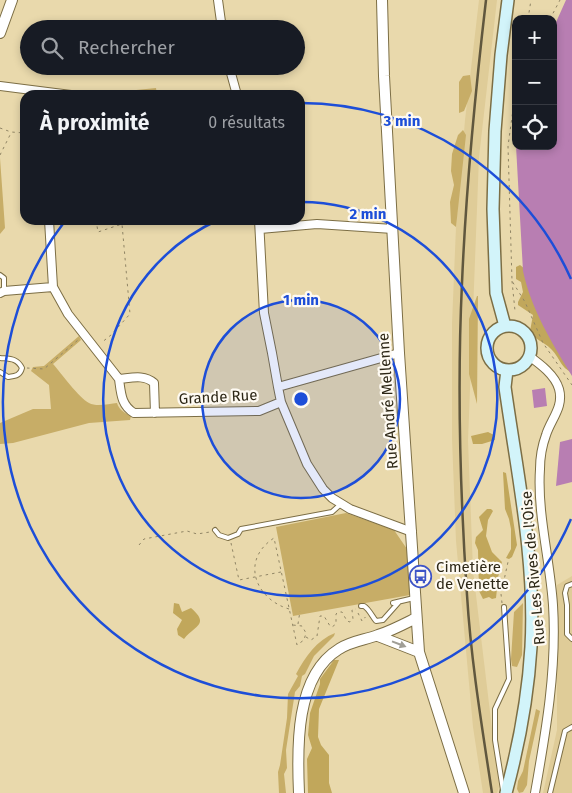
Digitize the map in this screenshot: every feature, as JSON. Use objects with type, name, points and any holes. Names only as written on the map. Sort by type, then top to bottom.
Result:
[{"type":"main road","points":[[505,326],[496,293],[493,209],[495,131],[501,55],[508,0]]},
{"type":"main road","points":[[505,326],[511,326],[523,332],[530,343],[529,356],[520,366],[507,370],[494,364],[490,359],[487,345],[493,333],[505,326]]},
{"type":"main road","points":[[505,793],[524,717],[531,631],[530,576],[505,388],[507,370]]},
{"type":"street","points":[[0,33],[12,0]]},
{"type":"street","points":[[218,0],[221,20]]},
{"type":"street","name":"Rue André Mellenne","points":[[382,0],[384,76],[399,353],[419,652],[464,793]]},
{"type":"street","points":[[231,75],[236,90]]},
{"type":"street","points":[[0,86],[24,90]]},
{"type":"street","points":[[260,229],[317,224],[393,229]]},
{"type":"street","points":[[49,225],[53,287],[68,314],[119,378],[143,377],[154,383],[155,413]]},
{"type":"street","points":[[260,225],[262,299],[281,402],[293,434],[314,476],[332,498],[350,509],[412,532]]},
{"type":"street","points":[[2,292],[53,287]]},
{"type":"street","points":[[278,387],[399,353]]},
{"type":"street","name":"Rue Les Rives de l'Oise","points":[[529,356],[547,370],[559,388],[560,406],[546,434],[540,469],[540,493],[553,604],[554,656],[545,734],[535,793]]},
{"type":"street","name":"Grande Rue","points":[[119,378],[123,402],[127,409],[134,413],[259,411],[281,402]]},
{"type":"street","points":[[298,793],[297,756],[300,728],[305,700],[312,679],[319,667],[339,648],[352,642],[378,636],[416,618]]},
{"type":"street","points":[[378,636],[419,652]]},
{"type":"lane","points":[[0,275],[4,278],[2,292]]},
{"type":"lane","points":[[0,358],[19,362],[22,368],[17,376],[8,377],[0,372]]},
{"type":"lane","points":[[216,530],[223,538],[230,538],[238,534],[241,529],[332,512],[342,504]]},
{"type":"lane","points":[[572,584],[567,586],[564,593],[567,605],[566,634],[572,639]]},
{"type":"lane","points":[[392,603],[416,598]]},
{"type":"lane","points":[[361,606],[367,608],[376,621],[380,621],[399,602]]},
{"type":"lane","points":[[504,606],[509,679],[496,709],[496,740],[505,793]]},
{"type":"lane","points":[[550,793],[564,731],[572,727]]},
{"type":"path","points":[[529,15],[531,0]]},
{"type":"path","points":[[552,15],[560,0]]},
{"type":"path","points":[[513,105],[508,146],[512,281],[515,311]]},
{"type":"path","points":[[0,128],[20,133]]},
{"type":"path","points":[[0,154],[11,132]]},
{"type":"path","points":[[97,225],[98,232],[119,225]]},
{"type":"path","points":[[95,348],[111,335],[130,314],[122,225]]},
{"type":"path","points":[[512,281],[525,302],[543,343],[572,385]]},
{"type":"path","points":[[22,368],[44,369],[84,335]]},
{"type":"path","points":[[139,545],[144,539],[187,531],[197,534],[216,530]]},
{"type":"path","points":[[230,538],[238,580],[281,572]]},
{"type":"path","points":[[289,609],[267,598],[256,582],[256,559],[260,550],[274,538],[289,609],[292,625],[297,645],[306,637],[305,629],[292,625]]},
{"type":"path","points":[[504,606],[500,594],[508,562]]},
{"type":"path","points":[[306,637],[311,640],[317,636],[319,617],[322,615],[332,627],[336,624],[338,612],[342,612],[347,621],[350,622],[353,619],[352,610],[356,609],[362,621],[365,618],[361,606]]},
{"type":"path","points":[[297,625],[300,611]]},
{"type":"shaded area","points":[[479,0],[497,0],[479,157],[468,441],[473,570],[499,787],[497,793],[483,793],[473,727],[456,541],[452,439],[452,324],[456,227],[465,120]]},
{"type":"shaded area","points":[[566,0],[572,0],[572,376],[537,312],[523,271],[516,150],[557,150],[557,20]]},
{"type":"shaded area","points":[[470,75],[472,91],[464,111],[459,113],[459,82],[463,76]]},
{"type":"shaded area","points":[[156,88],[156,90],[136,90]]},
{"type":"shaded area","points":[[463,130],[466,135],[456,227],[451,223],[450,202],[454,185],[451,171],[452,154],[458,135]]},
{"type":"shaded area","points":[[0,158],[5,228],[0,234]]},
{"type":"shaded area","points":[[520,265],[525,269],[572,372],[565,368],[554,352],[530,331],[533,315],[518,305],[523,292],[521,282],[516,279],[516,267]]},
{"type":"shaded area","points":[[477,296],[477,404],[469,374],[469,319]]},
{"type":"shaded area","points":[[79,336],[81,340],[53,364],[75,391],[89,403],[103,405],[117,403],[124,412],[131,416],[130,420],[89,423],[13,443],[0,444],[0,423],[33,409],[51,409],[49,385],[31,371],[33,367],[44,366]]},
{"type":"shaded area","points":[[545,388],[547,406],[534,408],[532,390]]},
{"type":"shaded area","points":[[488,432],[494,435],[495,440],[482,444],[473,444],[471,436]]},
{"type":"shaded area","points":[[572,439],[572,482],[556,486],[560,442]]},
{"type":"shaded area","points":[[503,472],[506,473],[517,545],[512,557],[509,559],[506,558],[511,549],[511,529],[505,509]]},
{"type":"shaded area","points":[[487,509],[493,511],[488,520],[486,536],[492,552],[502,562],[496,598],[492,599],[489,597],[483,599],[479,591],[478,550],[475,543],[476,537],[483,530],[479,517]]},
{"type":"shaded area","points":[[346,513],[394,530],[407,549],[410,595],[293,616],[276,527]]},
{"type":"shaded area","points":[[572,576],[572,793],[543,793],[557,730],[557,585]]},
{"type":"shaded area","points":[[174,603],[179,604],[182,612],[191,608],[200,618],[198,625],[184,639],[178,635],[177,629],[182,620],[173,613]]},
{"type":"shaded area","points":[[523,603],[522,655],[517,667],[512,666],[511,659],[514,612]]},
{"type":"shaded area","points":[[335,633],[314,656],[305,674],[302,676],[300,686],[295,692],[286,750],[287,768],[284,774],[286,793],[279,793],[278,772],[287,718],[288,694],[298,676],[296,674],[303,661],[317,645]]},
{"type":"shaded area","points":[[334,660],[339,660],[319,709],[318,737],[321,745],[329,755],[329,783],[332,793],[308,793],[307,759],[312,748],[308,735],[310,713],[320,679]]},
{"type":"shaded area","points":[[536,709],[540,711],[529,761],[527,785],[523,792],[519,793],[517,789],[518,781],[523,771]]},
{"type":"railway","points":[[486,0],[466,212],[460,322],[460,439],[471,644],[492,793]]},
{"type":"place","name":"Cimetière de Venette","points":[[420,576]]}]
